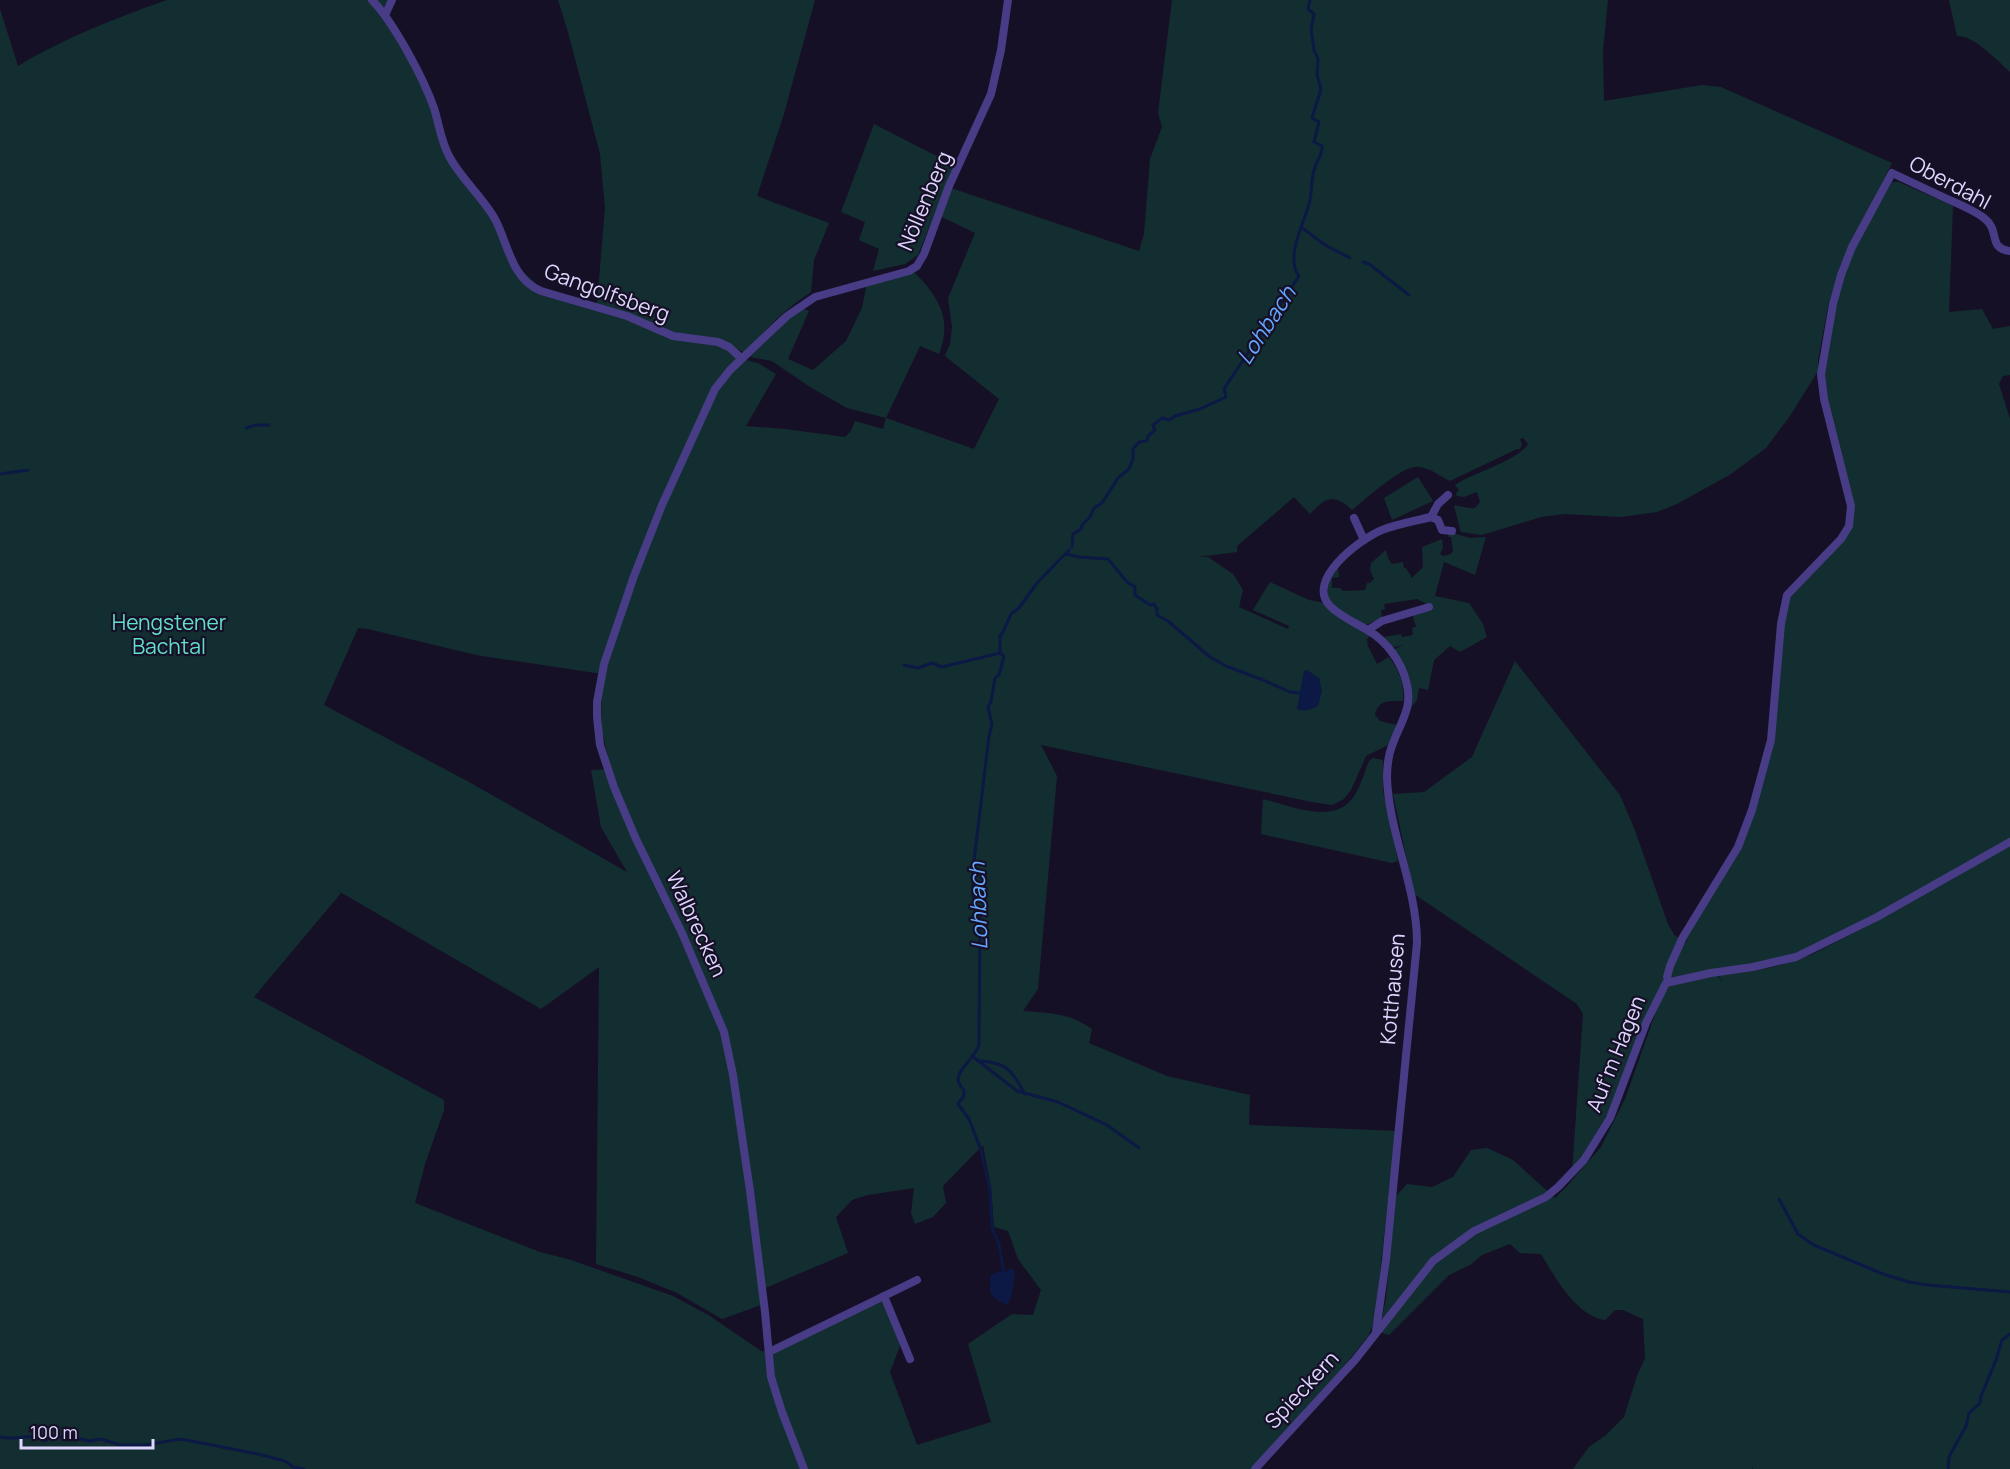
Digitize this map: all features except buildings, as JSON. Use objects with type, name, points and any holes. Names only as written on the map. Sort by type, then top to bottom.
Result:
[{"type":"street","name":"Gangolfsberg","points":[[372,0],[386,15],[426,89],[449,156],[487,206],[514,265],[529,284],[541,291],[627,316],[673,336],[718,342],[729,347],[741,358]]},
{"type":"street","points":[[386,15],[392,0]]},
{"type":"street","name":"Nöllenberg","points":[[705,407],[723,379],[741,358],[787,316],[815,297],[909,271],[921,261],[949,186],[991,94],[1001,50],[1008,0]]},
{"type":"street","name":"Oberdahl","points":[[1669,981],[1667,977],[1670,966],[1683,937],[1734,855],[1752,810],[1771,740],[1780,624],[1786,595],[1841,539],[1849,526],[1851,506],[1824,399],[1821,374],[1833,304],[1852,247],[1892,173],[1980,215],[1994,228],[1998,247],[2010,251]]},
{"type":"street","name":"Walbrecken","points":[[705,407],[662,505],[623,606],[601,677],[597,702],[597,725],[604,760],[614,787],[682,933],[724,1032],[751,1200],[773,1386],[804,1469]]},
{"type":"street","points":[[1448,495],[1438,504],[1431,517],[1438,520],[1442,530],[1452,531]]},
{"type":"street","name":"Kotthausen","points":[[1375,1334],[1386,1260],[1417,929],[1415,910],[1392,813],[1387,777],[1392,745],[1407,710],[1408,688],[1396,658],[1380,639],[1333,609],[1323,593],[1325,582],[1331,571],[1343,557],[1364,540],[1384,529],[1431,517]]},
{"type":"street","points":[[1354,518],[1364,540]]},
{"type":"street","points":[[1368,630],[1382,621],[1429,607]]},
{"type":"street","name":"Auf'm Hagen","points":[[1375,1334],[1424,1270],[1440,1255],[1474,1230],[1546,1197],[1584,1160],[1610,1118],[1646,1023],[1664,985],[1669,981],[1753,968],[1796,957],[1860,926],[2010,842]]},
{"type":"street","points":[[769,1352],[917,1280]]},
{"type":"street","points":[[884,1296],[910,1359]]},
{"type":"street","name":"Spieckern","points":[[1255,1469],[1355,1360],[1375,1334]]},
{"type":"green space","name":"Hengstener Bachtal","points":[[167,0],[388,0],[384,6],[393,20],[452,155],[472,184],[519,268],[542,289],[597,304],[605,208],[600,154],[558,0],[815,0],[784,114],[757,196],[829,223],[814,260],[811,292],[776,320],[745,353],[737,349],[734,352],[742,359],[758,363],[776,374],[746,426],[845,437],[851,431],[855,421],[883,429],[886,418],[974,449],[999,399],[945,356],[950,344],[952,327],[948,298],[975,233],[940,216],[951,188],[1139,251],[1144,234],[1150,159],[1162,127],[1158,113],[1172,0],[1608,0],[1603,51],[1604,101],[1702,85],[1721,87],[1892,163],[1840,266],[1828,306],[1818,371],[1790,416],[1766,448],[1731,474],[1677,504],[1657,512],[1620,517],[1565,514],[1541,517],[1482,535],[1461,532],[1454,506],[1475,508],[1480,502],[1477,492],[1464,497],[1457,496],[1456,493],[1459,490],[1455,485],[1515,456],[1528,444],[1523,438],[1520,439],[1522,445],[1520,449],[1450,481],[1419,467],[1404,471],[1394,476],[1352,510],[1340,501],[1330,499],[1310,514],[1294,497],[1237,546],[1237,552],[1198,557],[1208,557],[1233,574],[1243,590],[1239,607],[1288,629],[1289,626],[1253,610],[1270,582],[1309,600],[1325,603],[1370,636],[1366,640],[1367,644],[1377,664],[1389,657],[1396,667],[1402,683],[1403,701],[1389,701],[1382,704],[1375,715],[1380,721],[1397,725],[1388,745],[1366,756],[1351,790],[1344,799],[1332,805],[1312,802],[1041,745],[1057,776],[1038,989],[1023,1011],[1042,1012],[1076,1020],[1092,1029],[1089,1043],[1167,1076],[1250,1095],[1249,1125],[1398,1131],[1389,1189],[1375,1318],[1369,1335],[1339,1372],[1251,1469],[0,1469],[0,9],[18,66],[110,21]],"holes":[[[358,628],[476,655],[602,674],[601,727],[611,769],[591,770],[601,827],[627,872],[469,782],[324,705]],[[335,889],[541,1009],[599,967],[596,1264],[638,1277],[677,1293],[722,1319],[761,1305],[763,1289],[848,1253],[836,1217],[852,1200],[868,1195],[914,1188],[911,1213],[915,1224],[933,1217],[946,1203],[943,1186],[983,1145],[991,1188],[994,1227],[1008,1231],[1018,1259],[1041,1290],[1033,1315],[1012,1314],[968,1344],[991,1422],[917,1445],[890,1372],[900,1346],[884,1296],[769,1352],[761,1351],[710,1316],[673,1296],[571,1260],[540,1252],[415,1203],[425,1164],[444,1110],[444,1100],[254,997],[341,893]]]},
{"type":"green space","points":[[1949,0],[2010,0],[2010,72],[1978,44],[1957,36]]},
{"type":"green space","points":[[874,124],[954,165],[918,255],[905,264],[873,271],[879,249],[859,240],[865,222],[841,212]]},
{"type":"green space","points":[[1892,182],[1899,182],[1953,206],[1949,312],[1982,309],[1993,329],[2010,326],[2010,375],[2003,376],[1999,384],[2010,419],[2010,838],[1875,914],[1809,948],[1781,959],[1712,970],[1723,982],[1718,975],[1754,971],[1811,955],[1879,920],[2010,846],[2010,1469],[1753,1469],[1752,1467],[1752,1469],[1573,1469],[1589,1447],[1606,1435],[1624,1417],[1645,1358],[1643,1319],[1623,1310],[1615,1310],[1605,1320],[1594,1317],[1567,1294],[1541,1254],[1520,1253],[1510,1244],[1482,1255],[1470,1265],[1449,1275],[1389,1335],[1379,1332],[1386,1299],[1396,1196],[1407,1184],[1432,1187],[1453,1177],[1471,1150],[1487,1148],[1513,1160],[1555,1198],[1601,1147],[1625,1099],[1682,946],[1688,940],[1684,939],[1721,880],[1763,778],[1784,603],[1833,549],[1853,517],[1828,413],[1824,374],[1832,313],[1848,260]]},
{"type":"green space","points":[[913,271],[930,289],[941,308],[944,319],[943,341],[939,354],[920,346],[886,418],[847,408],[810,387],[772,361],[750,357],[798,307],[809,311],[788,359],[813,370],[846,341],[862,308],[867,282]]},
{"type":"green space","points":[[1418,477],[1433,501],[1392,520],[1384,498]]},
{"type":"green space","points":[[1449,532],[1470,538],[1486,537],[1475,575],[1444,562],[1435,596],[1469,603],[1483,624],[1487,637],[1460,652],[1450,646],[1434,660],[1428,690],[1419,688],[1417,700],[1410,709],[1394,652],[1403,645],[1391,648],[1384,637],[1401,634],[1402,637],[1413,635],[1412,628],[1416,627],[1413,616],[1420,611],[1433,610],[1433,607],[1417,599],[1384,604],[1385,609],[1381,610],[1382,618],[1363,626],[1345,615],[1328,599],[1328,580],[1338,568],[1339,577],[1332,578],[1332,588],[1340,588],[1343,591],[1365,590],[1367,583],[1374,579],[1370,570],[1371,563],[1386,550],[1392,564],[1403,562],[1404,568],[1412,578],[1423,567],[1422,547],[1442,539],[1443,548],[1440,554],[1443,556],[1451,554],[1453,551],[1451,537],[1448,537]]},
{"type":"green space","points":[[1515,661],[1620,795],[1668,924],[1675,936],[1681,938],[1619,1095],[1572,1173],[1583,1014],[1577,1004],[1414,894],[1393,794],[1424,792],[1472,757]]},
{"type":"green space","points":[[1373,758],[1383,760],[1383,791],[1398,861],[1392,863],[1261,834],[1263,799],[1309,811],[1333,811],[1343,807],[1352,799],[1360,786],[1369,761]]},
{"type":"water","points":[[1307,670],[1319,678],[1322,691],[1318,706],[1303,710],[1297,709],[1304,671]]},
{"type":"water","points":[[1011,1268],[1015,1272],[1012,1294],[1007,1305],[992,1294],[990,1282],[991,1275],[999,1271],[1004,1273]]},
{"type":"waterway","name":"Lohbach","points":[[1072,547],[1073,534],[1081,529],[1094,508],[1102,503],[1118,478],[1129,469],[1133,459],[1133,449],[1139,442],[1147,441],[1148,436],[1155,430],[1153,425],[1162,418],[1169,420],[1226,397],[1224,389],[1299,276],[1295,268],[1295,248],[1308,208],[1312,179],[1322,149],[1322,146],[1314,142],[1319,122],[1312,118],[1321,89],[1317,75],[1318,59],[1314,50],[1311,29],[1314,14],[1308,9],[1310,0]]},
{"type":"waterway","points":[[1301,227],[1325,245],[1350,258]]},
{"type":"waterway","points":[[1363,262],[1369,264],[1409,295]]},
{"type":"waterway","points":[[246,428],[269,425]]},
{"type":"waterway","points":[[0,474],[28,470]]},
{"type":"waterway","name":"Lohbach","points":[[1004,1273],[999,1244],[992,1228],[990,1190],[981,1150],[969,1119],[958,1104],[964,1096],[964,1090],[959,1084],[960,1072],[979,1044],[980,919],[973,896],[973,869],[992,725],[988,707],[995,678],[999,675],[1004,656],[1000,653],[1000,636],[1011,614],[1019,608],[1037,583],[1069,550]]},
{"type":"waterway","points":[[1066,554],[1108,559],[1127,582],[1135,587],[1135,595],[1150,605],[1154,604],[1157,615],[1168,621],[1210,657],[1226,666],[1290,692],[1300,693]]},
{"type":"waterway","points":[[904,665],[918,668],[932,663],[942,667],[1000,653]]},
{"type":"waterway","points":[[972,1056],[1017,1091],[1058,1102],[1107,1125],[1139,1148]]},
{"type":"waterway","points":[[981,1061],[1003,1066],[1016,1079],[1025,1094]]},
{"type":"waterway","points":[[1779,1199],[1798,1234],[1814,1245],[1883,1274],[1928,1285],[2010,1292]]},
{"type":"waterway","points":[[1948,1469],[1949,1457],[1966,1426],[1969,1413],[1980,1403],[2002,1340],[2010,1334]]},
{"type":"waterway","points":[[0,1437],[33,1437],[45,1441],[51,1437],[71,1437],[89,1441],[101,1439],[120,1445],[145,1445],[181,1439],[258,1454],[304,1469]]}]
